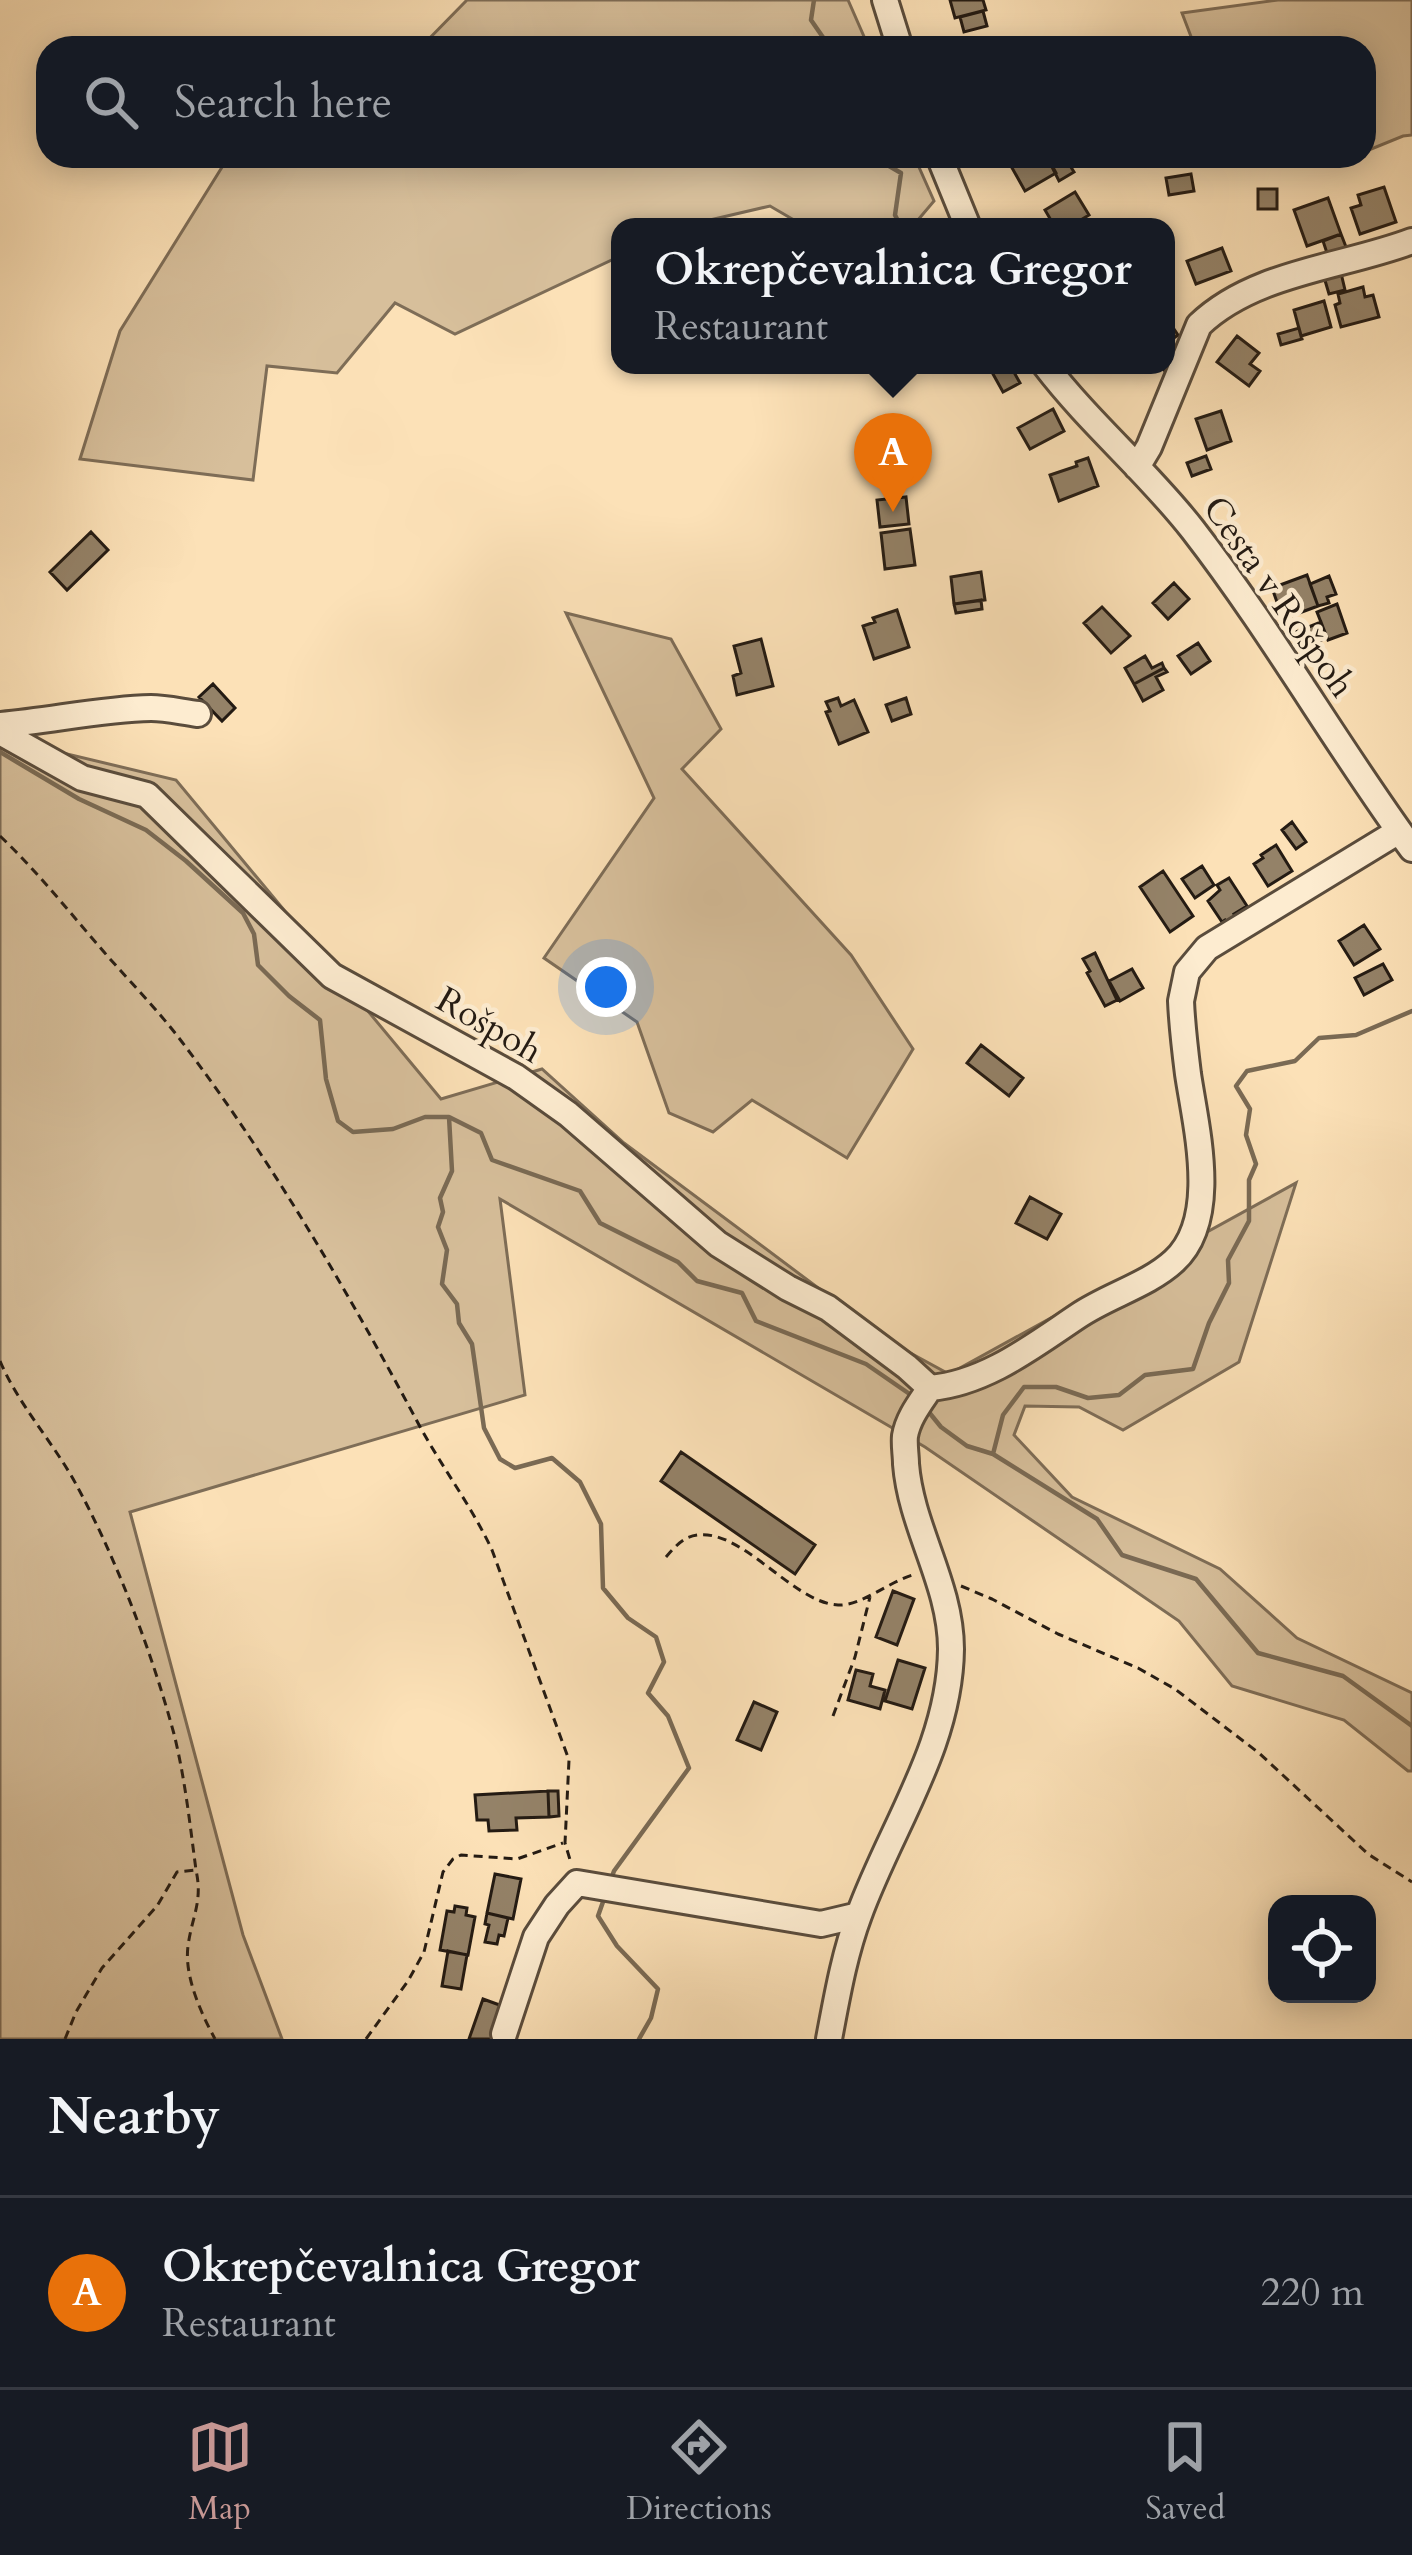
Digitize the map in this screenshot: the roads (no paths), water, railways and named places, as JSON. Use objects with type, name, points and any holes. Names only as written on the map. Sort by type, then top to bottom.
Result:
[{"type":"street","points":[[885,0],[896,36]]},
{"type":"street","points":[[944,168],[964,218]]},
{"type":"street","points":[[1137,467],[1199,325],[1214,311],[1311,269],[1412,241]]},
{"type":"street","name":"Cesta v Rošpoh","points":[[922,1400],[996,1368],[1089,1308],[1176,1260],[1196,1227],[1202,1182],[1180,1001],[1187,972],[1207,948],[1405,840],[1192,529],[1054,374]]},
{"type":"street","points":[[0,728],[137,709],[198,714]]},
{"type":"street","name":"Rošpoh","points":[[0,728],[82,778],[148,796],[332,976],[516,1077],[568,1114],[718,1244],[828,1308],[907,1367],[922,1400]]},
{"type":"street","points":[[829,2039],[859,1915],[930,1756],[942,1716],[950,1628],[911,1495],[904,1438],[922,1400]]},
{"type":"street","points":[[505,2034],[536,1936],[557,1905],[583,1884],[821,1924],[859,1915]]},
{"type":"street","points":[[821,1924],[847,1952]]},
{"type":"waterway","points":[[814,0],[811,20],[822,36]]},
{"type":"waterway","points":[[892,168],[901,173],[896,218]]},
{"type":"waterway","points":[[0,752],[79,799],[146,830],[243,913],[254,934],[258,965],[320,1020],[326,1079],[338,1121],[353,1132],[393,1129],[425,1117],[449,1117],[481,1133],[492,1160],[580,1191],[600,1223],[678,1262],[697,1281],[742,1293],[756,1321],[866,1364],[911,1395]]},
{"type":"waterway","points":[[993,1454],[1003,1415],[1024,1387],[1056,1387],[1088,1398],[1119,1395],[1145,1375],[1193,1369],[1229,1283],[1228,1260],[1249,1221],[1249,1180],[1256,1164],[1246,1135],[1250,1109],[1236,1086],[1247,1071],[1295,1061],[1319,1038],[1356,1035],[1412,1011]]},
{"type":"waterway","points":[[449,1117],[452,1171],[440,1198],[443,1212],[438,1227],[447,1250],[442,1284],[457,1304],[459,1323],[472,1344],[484,1428],[500,1459],[515,1468],[552,1458],[580,1482],[601,1524],[603,1588],[628,1618],[656,1637],[664,1662],[648,1693],[668,1716],[689,1768],[610,1882]]},
{"type":"waterway","points":[[928,1411],[967,1446],[993,1454],[1097,1519],[1122,1555],[1196,1579],[1258,1653],[1343,1676],[1412,1726]]},
{"type":"waterway","points":[[604,1899],[598,1916],[617,1946],[658,1989],[651,2018],[639,2039]]},
{"type":"place","name":"Okrepčevalnica Gregor","points":[[893,512]]}]
